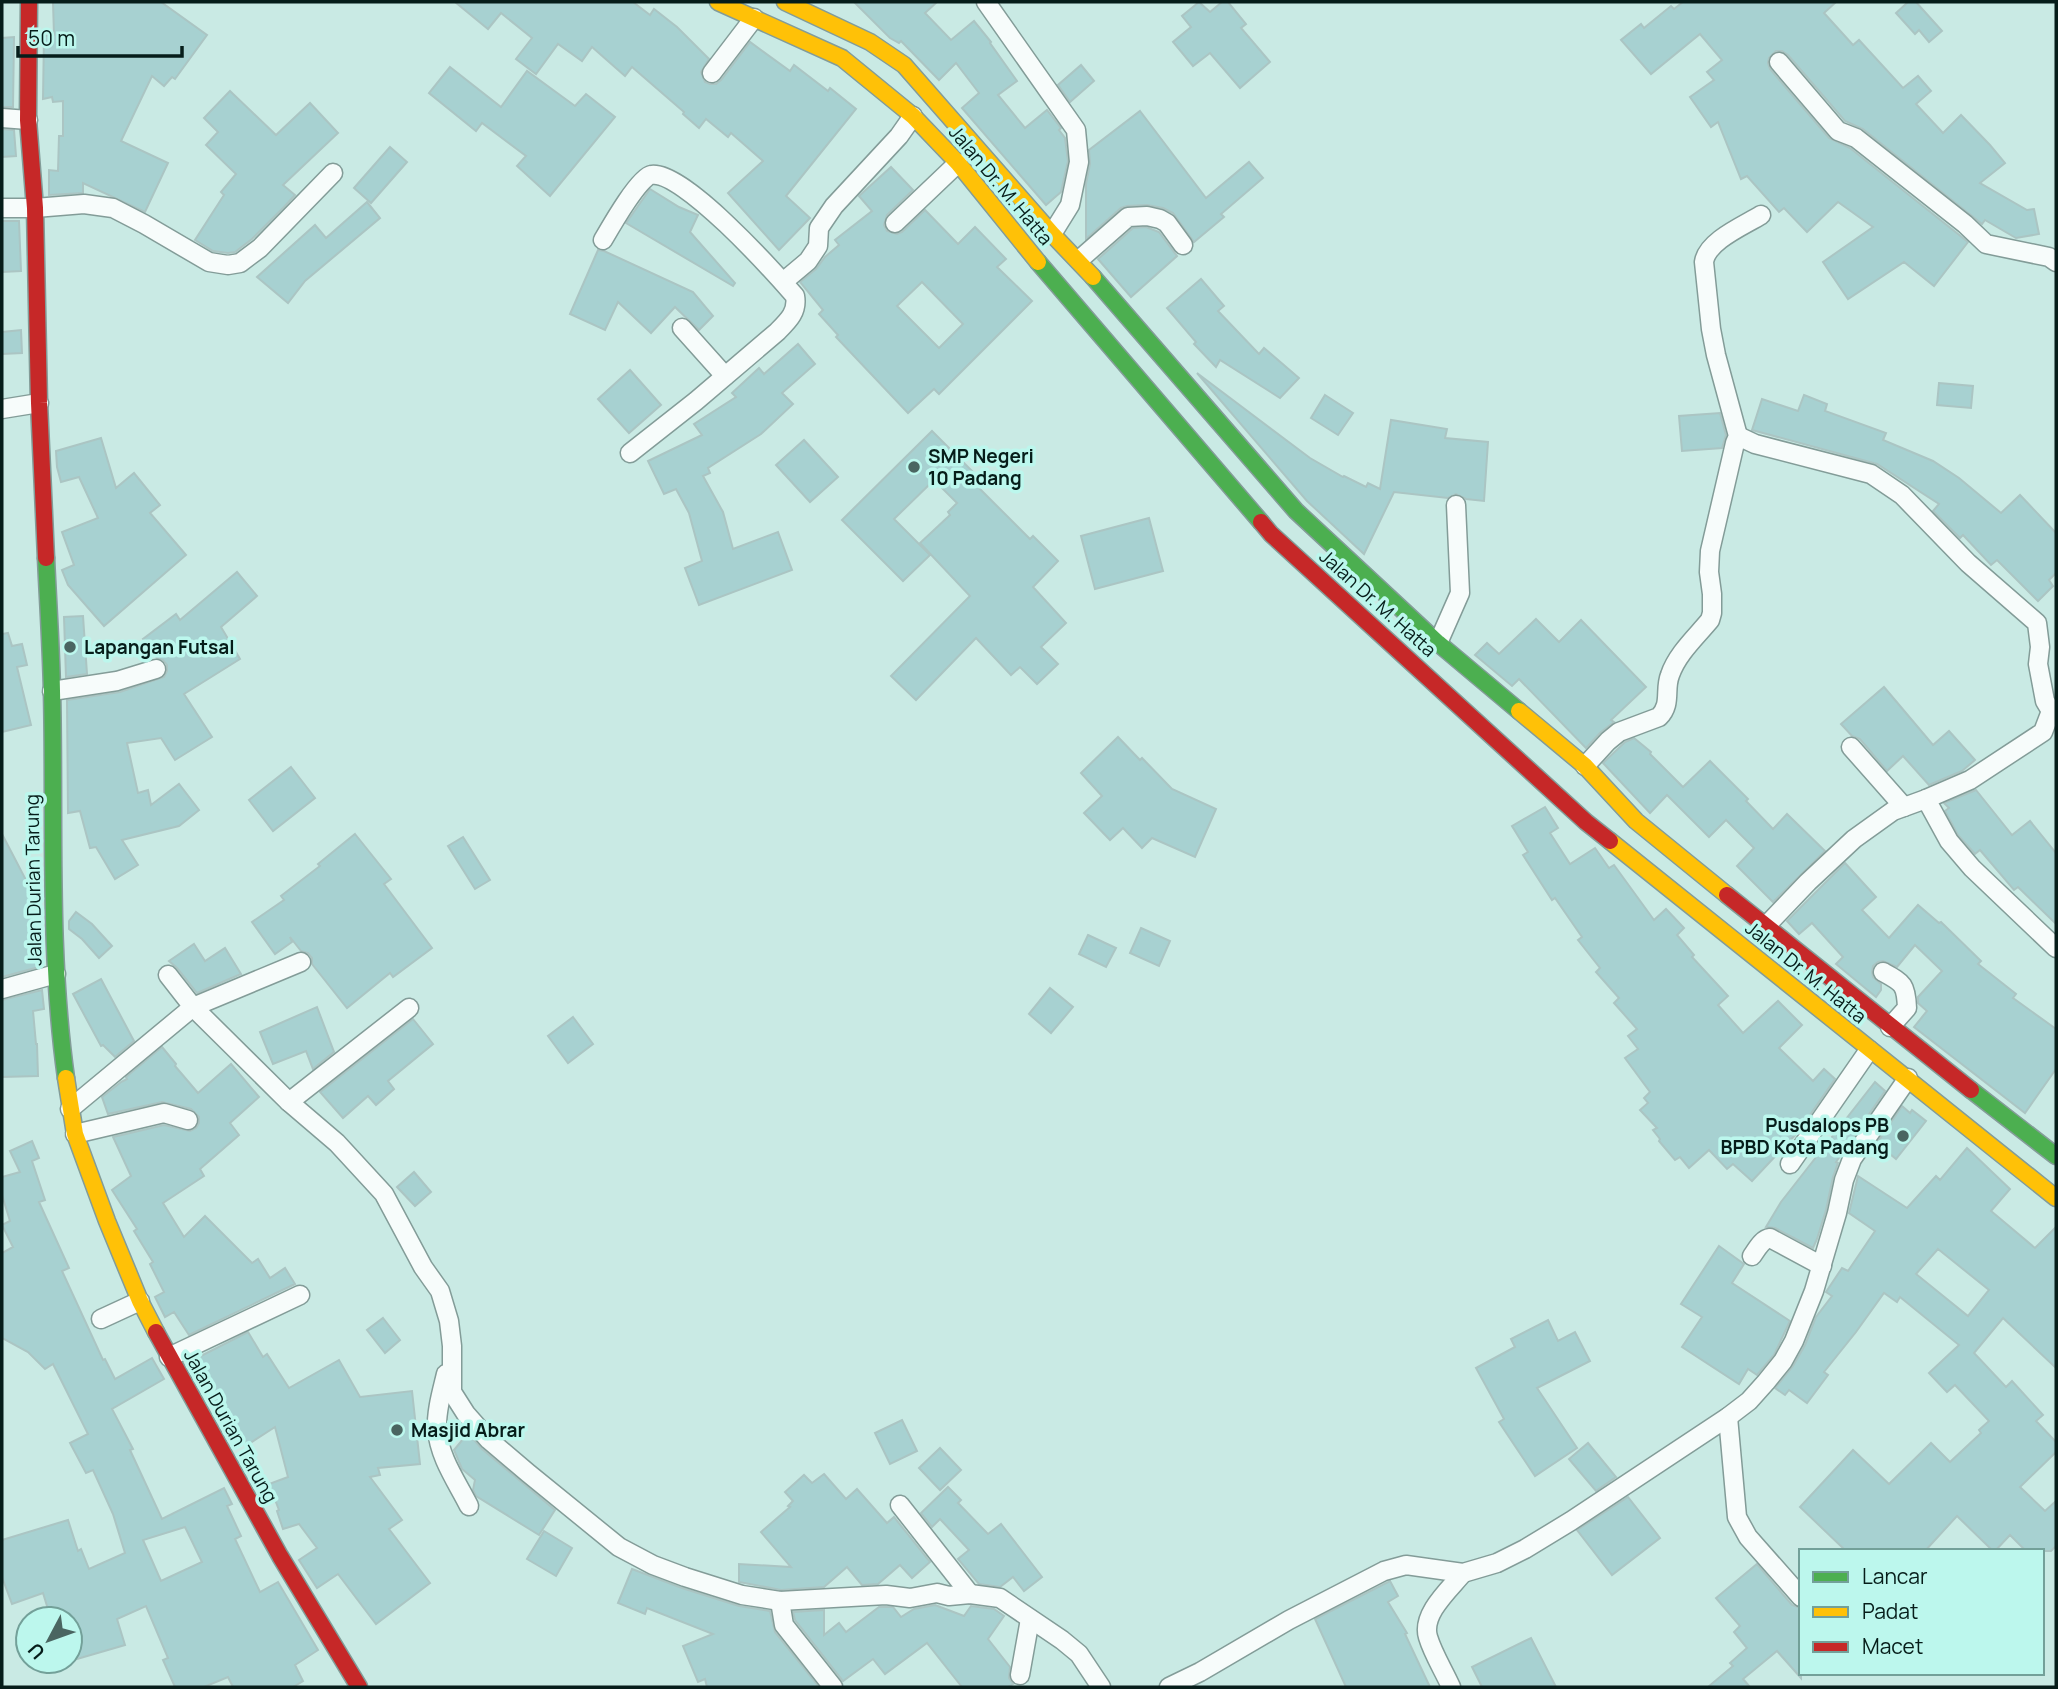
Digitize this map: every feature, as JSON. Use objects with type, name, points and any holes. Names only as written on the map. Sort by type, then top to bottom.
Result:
[{"type":"main road","name":"Jalan Durian Tarung","points":[[29,2],[28,120],[35,208],[39,402],[52,691],[52,859],[56,974],[61,1045],[70,1109],[75,1133],[107,1221],[140,1301],[280,1556],[359,1687]]},
{"type":"main road","name":"Jalan Dr. M. Hatta","points":[[718,2],[842,58],[914,116],[958,163],[1056,284],[1272,534],[1586,822],[2056,1198]]},
{"type":"main road","name":"Jalan Dr. M. Hatta","points":[[785,2],[870,42],[904,65],[1052,234],[1079,260],[1296,511],[1438,643],[1585,766],[1636,821],[1890,1027],[2056,1156]]},
{"type":"main road","points":[[1869,1050],[1890,1027]]},
{"type":"street","points":[[986,2],[1076,130],[1079,162],[1070,205],[1052,234]]},
{"type":"street","points":[[712,73],[754,18]]},
{"type":"street","points":[[1779,62],[1838,131],[1856,138],[1965,224],[1979,240],[1986,244],[2049,257],[2056,262]]},
{"type":"street","points":[[783,282],[808,261],[818,246],[819,228],[834,206],[914,116]]},
{"type":"street","points":[[2,118],[28,120]]},
{"type":"street","points":[[895,223],[958,163]]},
{"type":"street","points":[[2,208],[84,204],[113,208],[209,262],[228,265],[240,263],[260,248],[333,173]]},
{"type":"street","points":[[603,240],[621,209],[645,178],[653,174],[660,176],[684,188],[720,217],[783,282],[794,296],[796,304],[789,320],[630,453]]},
{"type":"street","points":[[1585,766],[1619,732],[1659,718],[1663,714],[1668,705],[1668,677],[1678,659],[1710,620],[1710,551],[1738,436],[1716,355],[1704,262],[1705,255],[1715,243],[1761,215]]},
{"type":"street","points":[[1079,260],[1128,217],[1147,216],[1160,219],[1167,223],[1183,245]]},
{"type":"street","points":[[682,328],[725,376]]},
{"type":"street","points":[[2,409],[39,402]]},
{"type":"street","points":[[1738,436],[1755,444],[1871,474],[1902,495],[1968,563],[2037,623],[2040,647],[2038,664],[2045,701],[2051,711],[2043,732],[1970,780],[1893,811],[1854,839],[1765,927]]},
{"type":"street","points":[[1438,643],[1460,593],[1456,505]]},
{"type":"street","points":[[52,691],[117,681],[156,669]]},
{"type":"street","points":[[1852,747],[1904,807]]},
{"type":"street","points":[[1926,799],[1949,841],[1972,868],[2056,948]]},
{"type":"street","points":[[70,1109],[193,1007],[301,962]]},
{"type":"street","points":[[1883,972],[1901,982],[1906,991],[1907,1008],[1890,1027]]},
{"type":"street","points":[[2,989],[56,974]]},
{"type":"street","points":[[168,975],[193,1007],[289,1102],[337,1143],[384,1194],[423,1267],[440,1291],[449,1321],[452,1346],[452,1392],[466,1414],[489,1440],[528,1474],[619,1547],[653,1565],[685,1577],[742,1595],[780,1601],[886,1595],[911,1598],[937,1593],[1000,1598],[1046,1628],[1079,1654],[1101,1687]]},
{"type":"street","points":[[289,1102],[409,1007]]},
{"type":"street","points":[[1790,1164],[1869,1050]]},
{"type":"street","points":[[1169,1687],[1384,1571],[1406,1565],[1463,1573],[1497,1563],[1525,1549],[1661,1463],[1749,1401],[1783,1361],[1794,1341],[1822,1266],[1852,1158],[1908,1078]]},
{"type":"street","points":[[75,1133],[164,1113],[188,1120]]},
{"type":"street","points":[[1752,1256],[1767,1238],[1770,1238],[1822,1266]]},
{"type":"street","points":[[169,1357],[300,1296]]},
{"type":"street","points":[[101,1319],[140,1301]]},
{"type":"street","points":[[452,1346],[440,1395],[437,1428],[442,1453],[469,1506]]},
{"type":"street","points":[[1728,1417],[1737,1517],[1748,1537],[1799,1595]]},
{"type":"street","points":[[900,1505],[970,1594]]},
{"type":"street","points":[[1451,1687],[1427,1635],[1428,1623],[1433,1610],[1463,1573]]},
{"type":"street","points":[[780,1601],[784,1625],[833,1687]]},
{"type":"street","points":[[1020,1675],[1030,1619]]},
{"type":"building","points":[[53,2],[161,2],[207,35],[175,79],[172,77],[164,86],[152,76],[121,141],[168,163],[145,212],[83,183],[83,193],[49,195],[49,170],[58,171],[59,136],[63,136],[63,101],[53,102],[52,97],[43,99],[44,36],[54,35]]},
{"type":"building","points":[[455,2],[633,2],[650,15],[654,9],[677,27],[709,59],[701,72],[705,82],[710,84],[721,80],[750,42],[790,71],[794,65],[856,109],[786,196],[810,218],[779,250],[728,193],[763,161],[731,133],[728,137],[706,119],[699,128],[632,67],[625,76],[592,47],[582,61],[558,44],[536,74],[516,59],[532,38],[501,13],[488,29]]},
{"type":"building","points":[[854,2],[937,2],[925,13],[951,40],[974,21],[1017,81],[998,95],[1025,128],[1047,110],[1061,128],[1059,130],[1065,138],[1068,161],[1061,192],[1046,205],[962,108],[979,93],[956,63],[939,80],[901,41],[899,43],[890,38]]},
{"type":"building","points":[[1199,2],[1210,12],[1222,2],[1228,2],[1246,24],[1241,28],[1270,62],[1240,88],[1210,53],[1193,66],[1173,42],[1191,27],[1182,16]]},
{"type":"building","points":[[1683,2],[1836,2],[1824,13],[1853,45],[1859,40],[1903,88],[1918,76],[1931,91],[1916,104],[1943,133],[1961,115],[1990,145],[2005,163],[1980,183],[2027,210],[2034,209],[2039,234],[2016,238],[1985,220],[1982,224],[1863,129],[1845,121],[1788,55],[1776,51],[1769,58],[1770,69],[1829,138],[1850,148],[1968,242],[1934,286],[1904,262],[1848,299],[1823,262],[1873,227],[1838,202],[1807,232],[1784,208],[1779,212],[1747,176],[1741,179],[1718,122],[1711,127],[1690,97],[1714,80],[1707,72],[1722,60],[1700,34],[1651,74],[1621,40],[1641,24],[1644,28],[1671,6],[1674,9]]},
{"type":"building","points":[[1908,2],[1916,2],[1942,31],[1929,42],[1919,30],[1915,34],[1896,13]]},
{"type":"building","points":[[14,37],[13,107],[2,107],[2,38]]},
{"type":"building","points":[[1081,65],[1094,81],[1070,102],[1058,85]]},
{"type":"building","points":[[450,67],[501,107],[527,71],[575,106],[586,94],[615,117],[550,196],[517,166],[526,156],[482,123],[476,131],[429,93]]},
{"type":"building","points":[[230,91],[276,135],[310,103],[338,133],[283,185],[295,195],[252,239],[235,252],[228,253],[213,251],[195,240],[224,195],[221,192],[236,174],[206,145],[218,132],[204,118]]},
{"type":"building","points":[[1140,111],[1206,198],[1249,162],[1263,178],[1221,214],[1224,217],[1194,242],[1173,213],[1147,205],[1121,208],[1086,239],[1089,150]]},
{"type":"building","points":[[2,129],[14,130],[16,156],[2,157]]},
{"type":"building","points":[[390,147],[407,162],[371,203],[354,188]]},
{"type":"building","points":[[891,167],[913,190],[887,215],[884,225],[887,231],[897,234],[902,232],[925,210],[958,244],[975,227],[1006,259],[997,267],[1032,301],[939,394],[934,389],[908,413],[836,337],[838,335],[819,314],[823,310],[800,282],[839,245],[835,240],[872,211],[859,196]],"holes":[[[922,282],[963,324],[939,348],[897,306]]]},
{"type":"building","points":[[650,189],[698,215],[690,232],[735,283],[733,286],[626,223]]},
{"type":"building","points":[[367,202],[380,218],[305,281],[288,303],[257,277],[315,225],[326,238]]},
{"type":"building","points":[[2,221],[19,221],[21,271],[2,272]]},
{"type":"building","points":[[1146,227],[1159,232],[1177,256],[1131,297],[1098,259],[1133,228]]},
{"type":"building","points":[[598,250],[693,292],[713,316],[699,330],[675,307],[651,333],[618,302],[605,330],[570,314]]},
{"type":"building","points":[[1201,279],[1224,306],[1218,311],[1259,354],[1264,348],[1299,378],[1280,398],[1220,360],[1216,367],[1194,344],[1196,342],[1167,308]]},
{"type":"building","points":[[21,330],[22,353],[2,354],[2,332]]},
{"type":"building","points":[[798,344],[815,364],[782,393],[793,404],[761,434],[708,468],[710,473],[703,476],[723,512],[733,549],[778,532],[792,570],[699,605],[685,568],[702,561],[689,513],[676,489],[664,494],[648,461],[702,435],[694,424],[736,397],[732,393],[759,368],[764,374]]},
{"type":"building","points":[[630,370],[661,405],[629,433],[598,399]]},
{"type":"building","points":[[1197,373],[1310,458],[1366,487],[1368,483],[1380,489],[1391,420],[1447,429],[1445,438],[1488,442],[1484,501],[1466,499],[1456,494],[1448,498],[1394,492],[1364,554],[1307,501]]},
{"type":"building","points":[[1939,383],[1973,386],[1971,408],[1937,405]]},
{"type":"building","points":[[1325,395],[1353,413],[1338,435],[1311,418]]},
{"type":"building","points":[[1804,395],[1827,404],[1825,411],[1886,433],[1883,440],[1933,461],[1959,478],[2001,513],[2020,495],[2056,533],[2056,573],[2049,580],[2053,586],[2038,601],[1997,560],[1991,565],[1963,535],[1960,538],[1933,511],[1939,504],[1877,464],[1752,430],[1762,399],[1798,411]]},
{"type":"building","points":[[1720,413],[1726,435],[1722,448],[1682,451],[1679,416]]},
{"type":"building","points":[[932,431],[979,478],[974,483],[1030,539],[1033,536],[1058,561],[1033,587],[1066,623],[1041,647],[1058,664],[1037,684],[1020,667],[1011,675],[976,638],[916,700],[891,676],[970,596],[920,543],[950,515],[948,512],[957,503],[934,480],[894,519],[930,555],[903,581],[842,520]]},
{"type":"building","points":[[101,438],[116,488],[134,473],[160,505],[150,513],[186,555],[104,626],[68,585],[62,570],[74,565],[62,532],[98,518],[79,477],[61,482],[56,451]]},
{"type":"building","points":[[804,440],[838,477],[810,502],[776,465]]},
{"type":"building","points":[[1149,518],[1163,571],[1095,589],[1081,536]]},
{"type":"building","points":[[237,572],[257,596],[221,627],[240,659],[184,694],[212,737],[175,760],[161,738],[127,743],[138,793],[148,790],[151,805],[179,784],[199,810],[179,826],[122,840],[138,865],[115,879],[96,847],[90,848],[80,811],[68,813],[67,700],[120,692],[164,677],[167,665],[157,658],[143,639],[176,614],[180,620]]},
{"type":"building","name":"Lapangan Futsal","points":[[83,616],[87,674],[66,677],[64,617]]},
{"type":"building","points":[[1536,619],[1559,642],[1581,620],[1646,687],[1586,748],[1519,679],[1512,686],[1475,655],[1487,643],[1499,654]]},
{"type":"building","points":[[8,633],[12,646],[22,644],[27,665],[17,667],[31,725],[2,732],[2,634]]},
{"type":"building","points":[[1884,687],[1933,745],[1949,731],[1975,760],[1962,771],[1929,785],[1903,756],[1887,771],[1860,739],[1852,736],[1841,724]]},
{"type":"building","points":[[1118,737],[1172,789],[1216,809],[1195,857],[1152,838],[1142,848],[1123,828],[1110,840],[1084,813],[1102,796],[1081,773]]},
{"type":"building","points":[[1634,738],[1651,752],[1683,787],[1710,761],[1773,829],[1787,814],[1825,851],[1773,902],[1737,866],[1754,848],[1726,820],[1709,837],[1667,795],[1650,813],[1603,763],[1625,742]]},
{"type":"building","points":[[291,767],[315,798],[273,831],[249,800]]},
{"type":"building","points":[[1976,790],[2012,835],[2030,821],[2056,853],[2056,924],[2018,887],[2014,890],[1980,850],[1975,854],[1958,835],[1945,811],[1949,808],[1944,803]]},
{"type":"building","points":[[1545,807],[1558,828],[1550,833],[1570,864],[1595,848],[1609,868],[1614,865],[1654,920],[1666,909],[1684,928],[1677,935],[1694,955],[1692,957],[1728,996],[1718,1005],[1743,1033],[1778,1001],[1802,1025],[1779,1048],[1813,1081],[1824,1069],[1835,1079],[1798,1132],[1752,1181],[1733,1164],[1727,1169],[1709,1150],[1689,1168],[1680,1157],[1675,1160],[1659,1141],[1653,1130],[1657,1128],[1640,1110],[1648,1103],[1644,1098],[1650,1092],[1625,1058],[1638,1049],[1628,1036],[1637,1029],[1614,1003],[1619,998],[1596,972],[1600,968],[1578,940],[1582,937],[1555,898],[1552,900],[1523,855],[1528,852],[1512,826]]},
{"type":"building","points":[[2,834],[27,882],[39,967],[2,977]]},
{"type":"building","points":[[355,834],[391,879],[384,884],[432,948],[393,977],[390,973],[347,1008],[312,964],[308,953],[301,951],[290,937],[292,942],[275,954],[252,922],[284,900],[281,896]]},
{"type":"building","points":[[463,837],[490,880],[475,889],[448,846]]},
{"type":"building","points":[[1845,863],[1876,897],[1862,910],[1889,938],[1918,905],[1941,922],[1981,961],[1978,964],[2016,994],[2013,998],[2056,1029],[2056,1069],[2025,1113],[1914,1027],[1927,1011],[1918,1003],[1918,997],[1942,971],[1915,945],[1897,967],[1883,961],[1873,966],[1873,977],[1881,984],[1881,990],[1876,997],[1836,964],[1843,957],[1812,923],[1799,934],[1787,921]]},
{"type":"building","points":[[76,912],[92,924],[112,946],[99,958],[69,929],[69,921]]},
{"type":"building","points":[[1141,928],[1170,941],[1159,966],[1130,953]]},
{"type":"building","points":[[1088,935],[1116,948],[1106,967],[1079,954]]},
{"type":"building","points":[[194,944],[205,961],[225,948],[241,974],[197,993],[169,961]]},
{"type":"building","points":[[101,979],[134,1041],[115,1057],[101,1046],[73,994]]},
{"type":"building","points":[[1050,988],[1073,1007],[1051,1033],[1029,1014]]},
{"type":"building","points":[[42,990],[44,1009],[33,1011],[38,1076],[2,1077],[2,1000]]},
{"type":"building","points":[[317,1007],[334,1052],[313,1069],[306,1051],[273,1064],[260,1032]]},
{"type":"building","points":[[573,1017],[593,1044],[568,1063],[548,1036]]},
{"type":"building","points":[[413,1019],[433,1044],[388,1081],[394,1089],[376,1105],[368,1096],[343,1118],[320,1092]]},
{"type":"building","points":[[162,1047],[198,1093],[231,1064],[259,1097],[230,1123],[239,1135],[200,1169],[204,1176],[163,1203],[184,1237],[205,1216],[252,1263],[258,1259],[270,1278],[285,1268],[295,1284],[189,1335],[174,1312],[165,1317],[155,1297],[164,1292],[150,1264],[153,1262],[134,1231],[137,1229],[112,1190],[131,1176],[113,1137],[164,1125],[190,1131],[196,1128],[199,1117],[191,1109],[162,1102],[108,1114],[102,1097],[127,1079],[126,1077]]},
{"type":"building","points":[[1875,1082],[1885,1091],[1836,1162],[1838,1163],[1826,1210],[1813,1248],[1775,1228],[1766,1227],[1781,1202]]},
{"type":"building","name":"Pusdalops PB BPBD Kota Padang","points":[[1902,1106],[1926,1121],[1896,1159],[1877,1143]]},
{"type":"building","points":[[32,1141],[39,1158],[32,1161],[45,1200],[39,1202],[69,1268],[62,1271],[103,1360],[105,1359],[115,1379],[152,1358],[164,1379],[112,1409],[133,1449],[130,1450],[162,1519],[224,1488],[232,1504],[227,1506],[241,1536],[235,1539],[260,1592],[278,1582],[318,1650],[295,1665],[303,1681],[293,1687],[233,1687],[228,1677],[204,1687],[175,1687],[163,1660],[168,1658],[146,1606],[117,1619],[125,1645],[84,1657],[84,1605],[47,1605],[43,1593],[12,1604],[2,1577],[2,1540],[68,1520],[78,1551],[81,1549],[89,1569],[125,1553],[113,1514],[93,1470],[86,1473],[70,1443],[88,1434],[53,1364],[45,1369],[28,1352],[2,1338],[2,1253],[13,1247],[2,1225],[10,1221],[2,1195],[2,1177],[20,1172],[10,1151]],"holes":[[[185,1527],[202,1562],[161,1581],[143,1540]]]},
{"type":"building","points":[[1967,1148],[2010,1189],[1991,1211],[2035,1248],[2056,1227],[2056,1368],[2003,1318],[1974,1353],[2006,1387],[2012,1381],[2043,1415],[2036,1421],[2056,1442],[2056,1452],[2020,1487],[2045,1511],[2056,1501],[2056,1546],[2051,1551],[2024,1549],[2010,1535],[1997,1549],[1991,1549],[1957,1516],[1927,1549],[1844,1549],[1800,1507],[1853,1450],[1889,1484],[1931,1443],[1950,1462],[1981,1433],[1979,1430],[1989,1421],[1955,1385],[1947,1392],[1929,1373],[1959,1345],[1900,1297],[1897,1302],[1884,1293],[1824,1372],[1828,1375],[1807,1403],[1789,1390],[1785,1395],[1775,1388],[1793,1366],[1816,1317],[1832,1296],[1826,1292],[1842,1268],[1848,1271],[1875,1231],[1849,1213],[1858,1176],[1907,1208],[1936,1176],[1940,1180]],"holes":[[[1938,1249],[1989,1290],[1968,1316],[1916,1274]]]},
{"type":"building","points":[[414,1172],[431,1192],[415,1206],[397,1187]]},
{"type":"building","points":[[1719,1246],[1744,1264],[1732,1283],[1790,1321],[1774,1355],[1757,1375],[1748,1369],[1739,1384],[1682,1347],[1702,1317],[1681,1304]]},
{"type":"building","points":[[383,1318],[400,1340],[385,1353],[367,1330]]},
{"type":"building","points":[[1548,1320],[1558,1341],[1575,1332],[1590,1361],[1537,1388],[1577,1448],[1535,1476],[1499,1422],[1504,1419],[1476,1368],[1515,1347],[1511,1339]]},
{"type":"building","points":[[248,1332],[263,1357],[267,1354],[289,1388],[339,1360],[360,1397],[412,1391],[420,1464],[378,1468],[380,1475],[370,1477],[402,1520],[389,1529],[430,1583],[376,1624],[338,1574],[317,1588],[299,1560],[317,1548],[299,1524],[283,1529],[269,1484],[288,1477],[275,1427],[247,1445],[189,1362]]},
{"type":"building","points":[[902,1420],[917,1451],[890,1464],[875,1433]]},
{"type":"building","points":[[468,1433],[482,1449],[555,1510],[539,1535],[476,1496],[473,1490],[475,1480],[462,1469],[454,1450]]},
{"type":"building","points":[[1588,1443],[1616,1477],[1596,1491],[1569,1459]]},
{"type":"building","points":[[940,1448],[961,1470],[940,1490],[919,1468]]},
{"type":"building","points":[[824,1474],[846,1499],[857,1489],[887,1523],[894,1517],[930,1562],[912,1578],[900,1565],[878,1584],[862,1585],[847,1567],[824,1587],[781,1590],[739,1582],[739,1564],[791,1567],[761,1532],[790,1507],[788,1506],[793,1501],[785,1492],[804,1475],[812,1483]]},
{"type":"building","points":[[948,1487],[961,1500],[958,1503],[988,1534],[1001,1524],[1042,1577],[1024,1591],[1013,1577],[1000,1587],[979,1584],[958,1559],[969,1550],[940,1519],[932,1527],[921,1513]]},
{"type":"building","points":[[1628,1497],[1660,1538],[1612,1575],[1577,1530]]},
{"type":"building","points":[[544,1531],[572,1548],[556,1576],[527,1559]]},
{"type":"building","points":[[1757,1564],[1792,1605],[1799,1607],[1801,1678],[1777,1651],[1743,1679],[1750,1687],[1708,1687],[1733,1666],[1730,1663],[1747,1648],[1734,1632],[1740,1626],[1716,1598]]},
{"type":"building","points":[[632,1569],[739,1606],[770,1611],[775,1632],[819,1687],[707,1687],[705,1679],[698,1682],[683,1646],[713,1634],[647,1608],[645,1614],[618,1603]]},
{"type":"building","points":[[1390,1581],[1398,1596],[1388,1602],[1407,1633],[1405,1634],[1430,1687],[1346,1687],[1315,1619]]},
{"type":"building","points":[[935,1605],[964,1616],[971,1606],[994,1609],[1004,1616],[988,1639],[1010,1667],[1009,1678],[1013,1684],[1008,1687],[962,1687],[927,1643],[885,1674],[873,1659],[843,1681],[795,1620],[793,1612],[824,1610],[824,1635],[839,1623],[846,1632],[879,1607],[893,1607],[901,1617],[914,1609]]},
{"type":"building","points":[[1531,1638],[1556,1687],[1482,1687],[1472,1667]]},
{"type":"traffic: fast","points":[[1038,262],[1261,522]]},
{"type":"traffic: fast","points":[[1093,277],[1296,511],[1438,643],[1519,711]]},
{"type":"traffic: fast","points":[[46,558],[52,691],[54,933],[66,1078]]},
{"type":"traffic: fast","points":[[1971,1090],[2056,1156]]},
{"type":"traffic: slow","points":[[718,2],[842,58],[913,116],[958,163],[1038,262]]},
{"type":"traffic: slow","points":[[785,2],[870,42],[904,65],[1093,277]]},
{"type":"traffic: slow","points":[[1519,711],[1585,766],[1636,821],[1727,895]]},
{"type":"traffic: slow","points":[[1610,841],[2056,1198]]},
{"type":"traffic: slow","points":[[66,1078],[75,1134],[107,1221],[140,1301],[156,1332]]},
{"type":"traffic: jam","points":[[29,2],[28,120],[35,208],[39,403],[46,558]]},
{"type":"traffic: jam","points":[[1261,522],[1586,822],[1610,841]]},
{"type":"traffic: jam","points":[[1727,895],[1971,1090]]},
{"type":"traffic: jam","points":[[156,1332],[280,1556],[359,1687]]},
{"type":"place","name":"SMP Negeri 10 Padang","points":[[914,467]]},
{"type":"place","name":"Lapangan Futsal","points":[[70,647]]},
{"type":"place","name":"Pusdalops PB BPBD Kota Padang","points":[[1903,1136]]},
{"type":"place","name":"Masjid Abrar","points":[[397,1430]]}]
